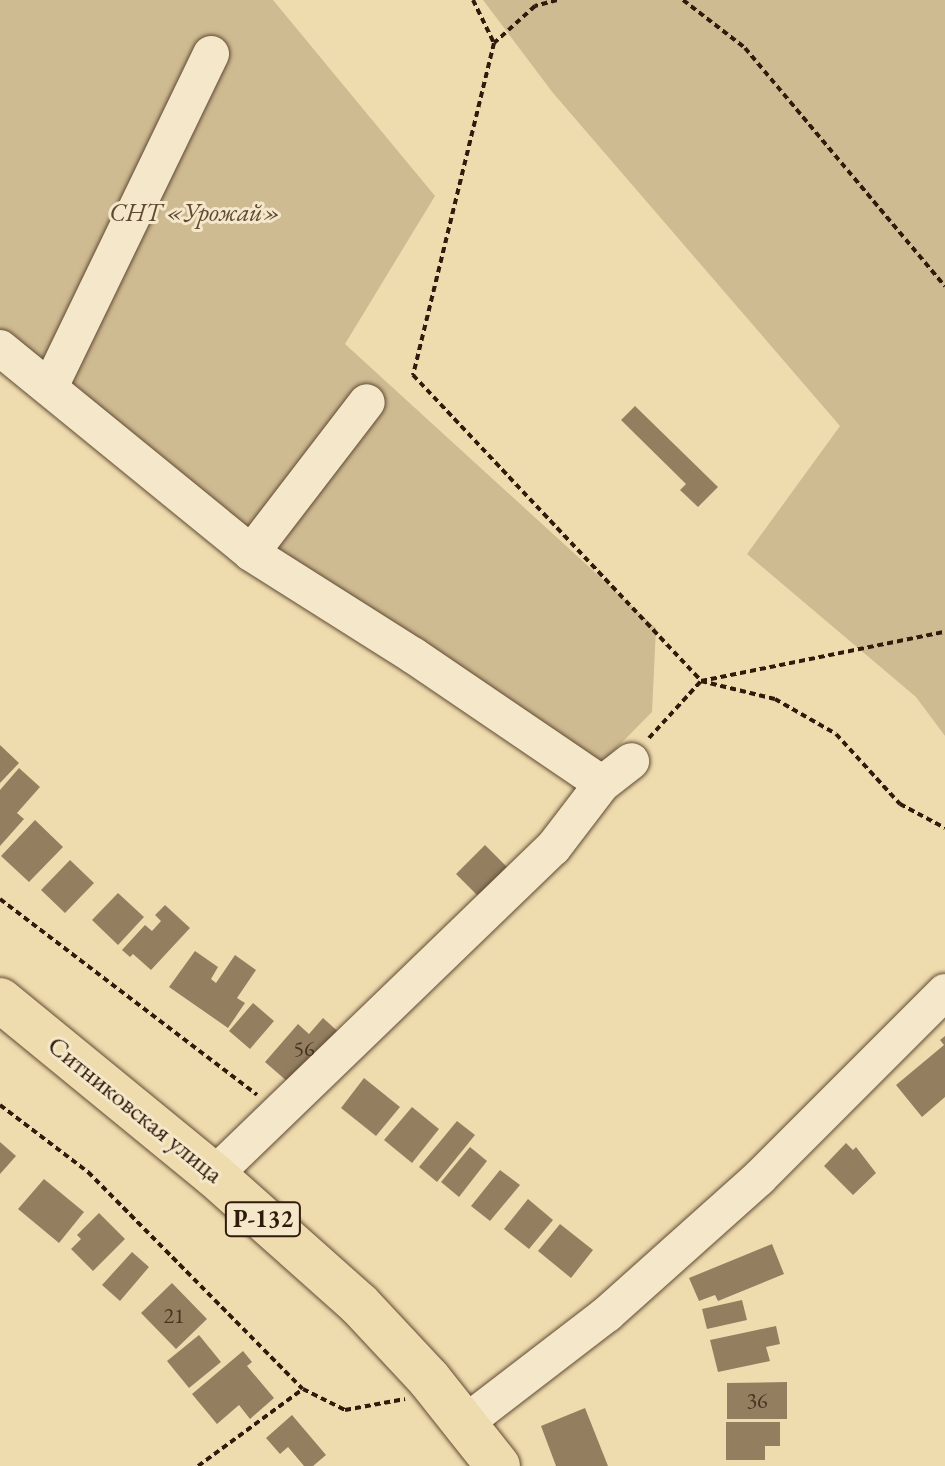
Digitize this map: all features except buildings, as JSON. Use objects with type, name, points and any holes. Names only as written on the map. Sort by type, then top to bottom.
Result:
[{"type":"main road","name":"Ситниковская улица","points":[[0,1000],[214,1175],[359,1304],[437,1389],[498,1466]]},
{"type":"lane","points":[[50,387],[211,54]]},
{"type":"lane","points":[[0,348],[251,553],[414,656],[602,784]]},
{"type":"lane","points":[[251,553],[367,402]]},
{"type":"lane","points":[[214,1175],[553,848],[602,784],[631,761]]},
{"type":"lane","points":[[465,1423],[607,1314],[747,1189],[945,992]]},
{"type":"path","points":[[473,0],[494,43]]},
{"type":"path","points":[[557,0],[535,6],[494,43],[413,375],[701,681],[775,699],[836,734],[900,804],[945,828]]},
{"type":"path","points":[[683,0],[745,48],[945,286]]},
{"type":"path","points":[[631,761],[701,681],[945,632]]},
{"type":"path","points":[[0,899],[281,1113]]},
{"type":"path","points":[[0,1105],[88,1172],[303,1389],[345,1410],[386,1404],[437,1389]]},
{"type":"path","points":[[198,1466],[303,1389]]},
{"type":"green space","name":"СНТ «Урожай»","points":[[0,0],[273,0],[435,196],[345,344],[656,628],[652,712],[577,788],[0,348]]},
{"type":"green space","points":[[483,0],[945,0],[945,736],[916,697],[747,554],[840,426],[553,93]]}]
